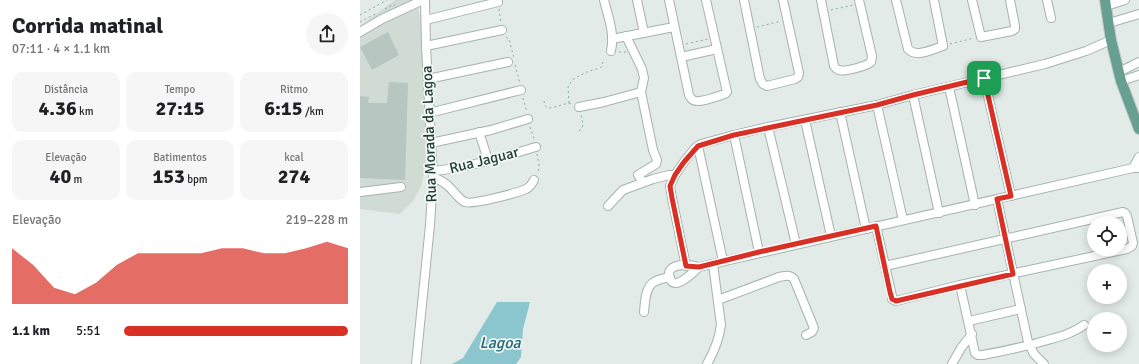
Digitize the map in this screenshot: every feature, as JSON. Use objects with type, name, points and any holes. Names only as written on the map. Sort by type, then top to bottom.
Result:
[{"type":"main road","points":[[1105,3],[1111,40],[1120,76],[1136,113],[1139,127]]},
{"type":"street","name":"Rua Morada da Lagoa","points":[[416,364],[430,232],[433,174],[424,0]]},
{"type":"street","points":[[360,32],[382,19],[424,0]]},
{"type":"street","points":[[604,0],[612,39],[611,50]]},
{"type":"street","points":[[637,0],[644,33]]},
{"type":"street","points":[[669,0],[690,98],[695,102],[707,100],[727,92],[706,0]]},
{"type":"street","points":[[744,0],[761,81],[765,86],[798,77],[799,73],[783,0]]},
{"type":"street","points":[[821,0],[834,66],[839,70],[846,70],[869,64],[872,59],[859,2]]},
{"type":"street","points":[[896,0],[908,49],[916,53],[943,46],[934,0]]},
{"type":"street","points":[[972,0],[980,37],[1012,31],[1015,29],[1010,0]]},
{"type":"street","points":[[1047,0],[1051,18]]},
{"type":"street","points":[[1105,3],[1125,0]]},
{"type":"street","points":[[426,20],[498,2]]},
{"type":"street","points":[[1109,23],[1139,14]]},
{"type":"street","points":[[612,39],[674,27]]},
{"type":"street","points":[[426,46],[502,30]]},
{"type":"street","points":[[626,36],[644,74],[641,92],[657,161],[656,164],[638,175],[643,182]]},
{"type":"street","points":[[686,266],[670,193],[671,182],[691,153],[698,146],[734,135],[877,105],[1045,64],[1091,49],[1111,40]]},
{"type":"street","points":[[681,57],[717,49]]},
{"type":"street","points":[[428,79],[508,62]]},
{"type":"street","points":[[1120,76],[1139,62]]},
{"type":"street","points":[[1120,76],[1139,75]]},
{"type":"street","points":[[984,78],[1011,196]]},
{"type":"street","points":[[949,87],[975,205]]},
{"type":"street","points":[[429,112],[521,90]]},
{"type":"street","points":[[579,107],[641,92]]},
{"type":"street","points":[[913,95],[939,212]]},
{"type":"street","points":[[877,105],[903,220]]},
{"type":"street","points":[[840,112],[866,229]]},
{"type":"street","points":[[431,143],[528,119]]},
{"type":"street","points":[[805,120],[831,236]]},
{"type":"street","points":[[768,127],[796,244]]},
{"type":"street","points":[[479,132],[488,160]]},
{"type":"street","points":[[734,135],[759,252]]},
{"type":"street","points":[[698,146],[723,261]]},
{"type":"street","name":"Rua Jaguar","points":[[433,174],[536,147]]},
{"type":"street","points":[[699,267],[680,282],[673,283],[670,277],[671,269],[677,266],[699,267],[759,252],[1136,168],[1139,158]]},
{"type":"street","points":[[433,174],[444,182],[463,202],[470,203],[520,191],[529,187],[534,180]]},
{"type":"street","points":[[608,206],[621,191],[643,182],[669,175],[675,175]]},
{"type":"street","points":[[360,192],[401,187]]},
{"type":"street","points":[[997,199],[1020,310],[1029,345],[1034,354],[1044,364]]},
{"type":"street","points":[[876,226],[892,299],[896,301],[960,285],[1121,250],[1132,246],[1133,243],[1125,213],[1119,212],[885,266]]},
{"type":"street","points":[[707,364],[716,346],[721,325],[713,264]]},
{"type":"street","points":[[718,300],[779,277],[792,276],[814,328],[812,332],[806,335]]},
{"type":"street","points":[[644,312],[645,301],[652,284],[670,277]]},
{"type":"street","points":[[960,285],[975,353],[978,355],[1029,345],[1067,335],[1084,325]]},
{"type":"street","points":[[968,321],[1020,310]]},
{"type":"street","points":[[952,364],[961,348],[972,334]]},
{"type":"path","points":[[360,11],[361,14],[388,0]]},
{"type":"path","points":[[498,2],[503,35],[509,39],[536,147],[539,174],[534,180]]},
{"type":"path","points":[[824,12],[859,2]]},
{"type":"path","points":[[750,28],[787,20]]},
{"type":"path","points":[[943,46],[980,37]]},
{"type":"path","points":[[678,46],[714,38]]},
{"type":"path","points":[[611,50],[624,53],[634,51]]},
{"type":"path","points":[[569,103],[568,87],[572,80],[589,71],[600,68],[604,62]]},
{"type":"path","points":[[544,101],[545,106],[548,108],[554,108],[569,103],[579,107],[582,126],[579,131]]},
{"type":"shaded area","points":[[395,0],[417,0],[421,26],[427,160],[421,186],[413,201],[400,214],[360,209],[360,26]]},
{"type":"water","name":"Lagoa","points":[[497,302],[530,302],[523,329],[521,357],[516,364],[452,364],[463,358]]},
{"type":"building","points":[[388,32],[399,55],[372,70],[360,47]]},
{"type":"building","points":[[389,82],[408,83],[405,180],[360,178],[360,96],[369,97],[368,103],[387,103]]},
{"type":"route","points":[[984,78],[1011,196],[997,199],[1013,274],[896,301],[893,300],[876,226],[699,267],[686,266],[670,186],[675,175],[684,162],[700,144],[768,127],[877,105],[984,78]]}]
